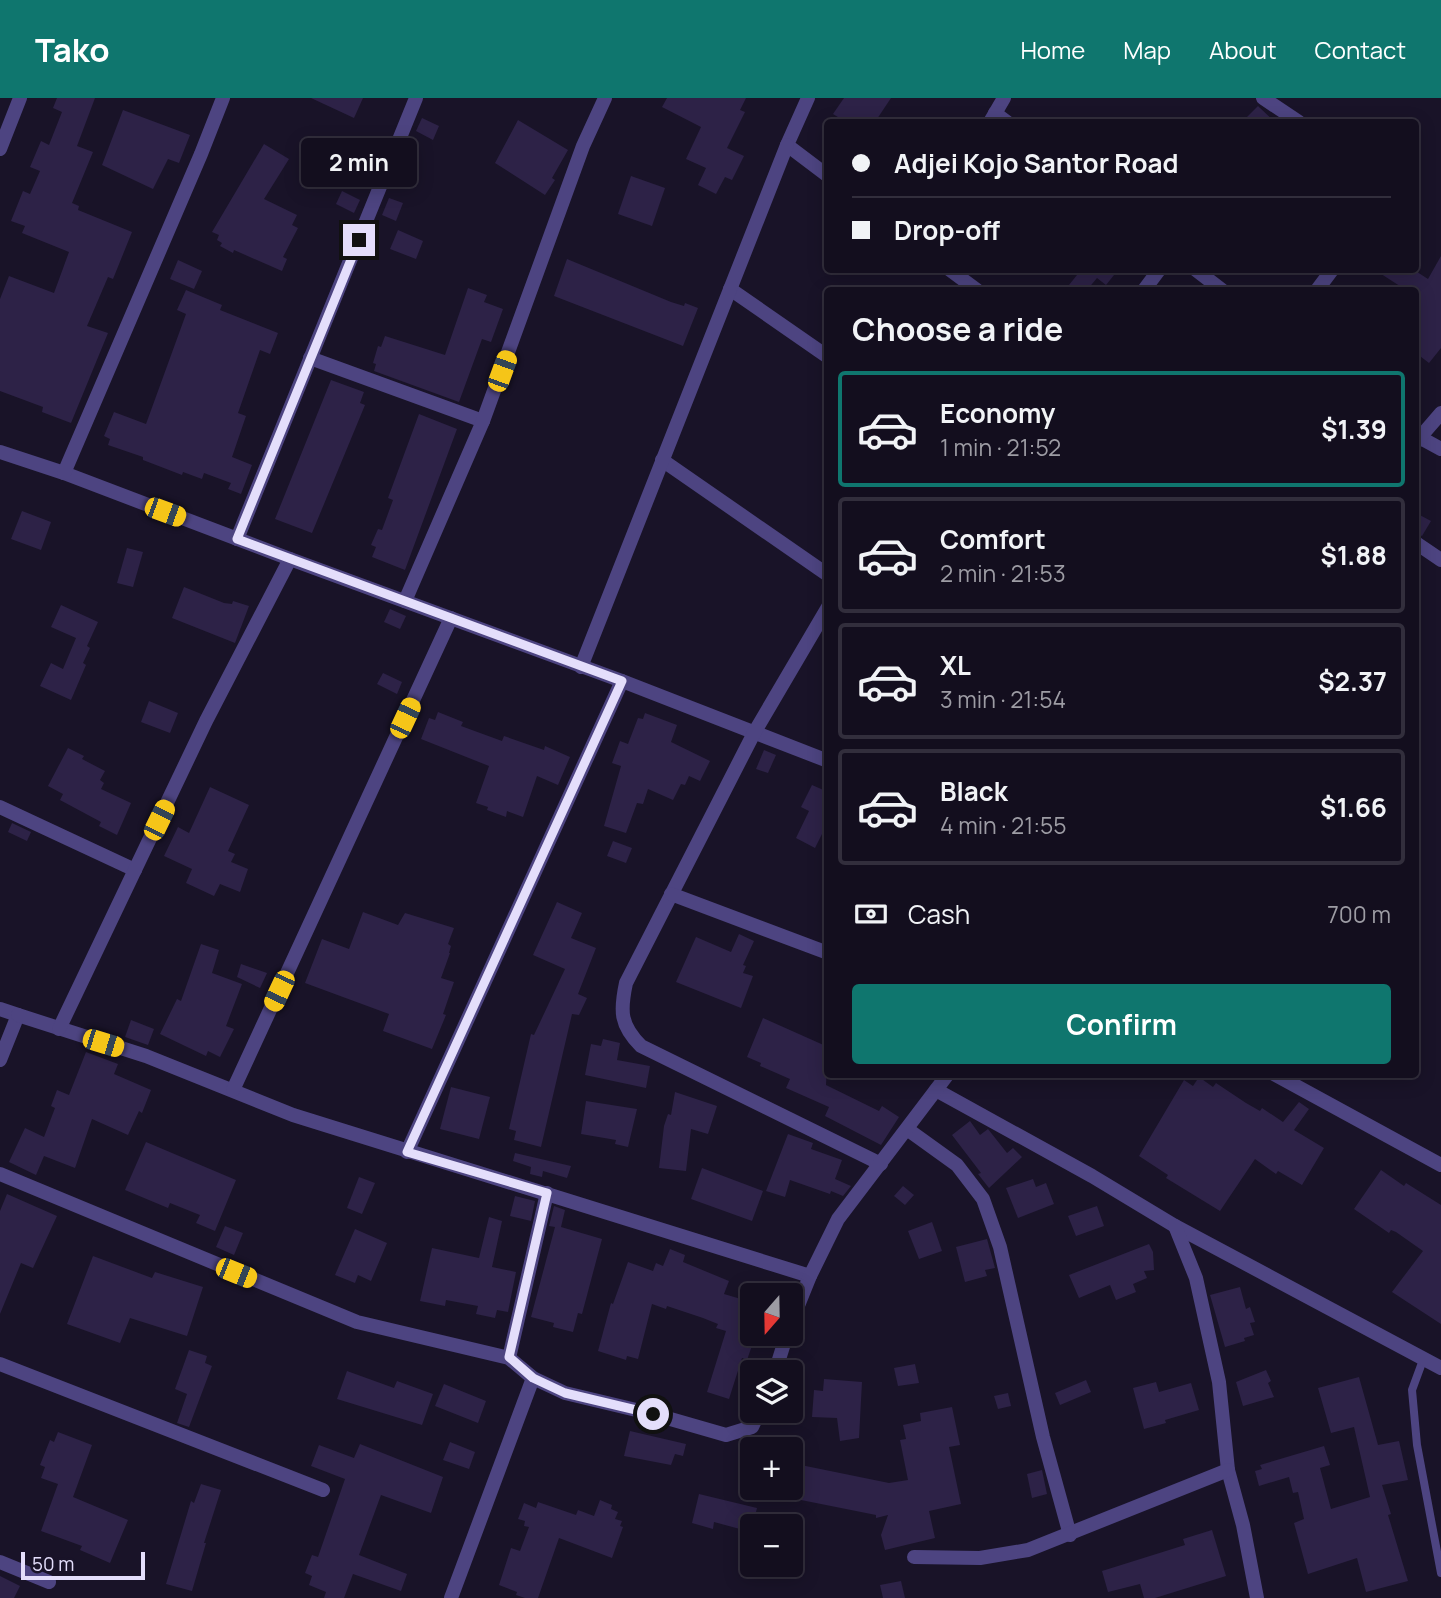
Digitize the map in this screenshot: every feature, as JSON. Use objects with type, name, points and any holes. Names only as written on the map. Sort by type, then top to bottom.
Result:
[{"type":"street","points":[[0,149],[20,98]]},
{"type":"street","points":[[64,473],[223,98]]},
{"type":"street","points":[[237,539],[416,98]]},
{"type":"street","points":[[405,601],[484,421],[583,146],[605,98]]},
{"type":"street","points":[[581,667],[808,98]]},
{"type":"street","points":[[998,119],[1004,98]]},
{"type":"street","points":[[1263,98],[1294,119]]},
{"type":"street","points":[[787,145],[824,173]]},
{"type":"street","points":[[954,273],[972,287]]},
{"type":"street","points":[[1200,273],[1218,287]]},
{"type":"street","points":[[730,289],[824,353]]},
{"type":"street","points":[[310,358],[484,421]]},
{"type":"street","points":[[1419,439],[1441,413]]},
{"type":"street","points":[[1419,440],[1441,449]]},
{"type":"street","points":[[0,452],[64,473],[622,681],[824,759]]},
{"type":"street","points":[[662,460],[824,572]]},
{"type":"street","points":[[1419,545],[1441,560]]},
{"type":"street","points":[[59,1030],[206,721],[290,559]]},
{"type":"street","points":[[824,614],[754,733],[625,983],[621,1003],[628,1033],[641,1046],[881,1164]]},
{"type":"street","points":[[233,1090],[451,618]]},
{"type":"street","points":[[407,1152],[622,681]]},
{"type":"street","points":[[0,807],[135,870]]},
{"type":"street","points":[[671,894],[824,951]]},
{"type":"street","points":[[0,1009],[146,1056],[293,1115],[810,1276]]},
{"type":"street","points":[[0,1060],[19,1015]]},
{"type":"street","points":[[803,1293],[838,1219],[945,1078]]},
{"type":"street","points":[[1281,1078],[1441,1166]]},
{"type":"street","points":[[936,1090],[1092,1176],[1175,1226],[1441,1368]]},
{"type":"street","points":[[906,1129],[957,1165],[983,1199],[1000,1247],[1040,1424],[1070,1535]]},
{"type":"street","points":[[0,1174],[357,1322],[509,1357],[533,1378],[565,1393],[726,1435],[752,1427],[754,1423]]},
{"type":"street","points":[[509,1357],[547,1193]]},
{"type":"street","points":[[1175,1226],[1196,1278],[1219,1382],[1227,1470],[1243,1525],[1257,1598]]},
{"type":"street","points":[[0,1364],[323,1490]]},
{"type":"street","points":[[451,1598],[533,1378]]},
{"type":"street","points":[[914,1558],[980,1558],[1028,1550],[1227,1470]]},
{"type":"street","points":[[0,1562],[49,1582]]},
{"type":"lane","points":[[1423,1360],[1412,1390],[1417,1445],[1441,1573]]},
{"type":"building","points":[[57,98],[95,98],[77,146],[93,152],[72,203],[79,206],[78,210],[132,232],[113,279],[108,277],[87,326],[108,333],[71,423],[42,412],[43,407],[0,391],[0,299],[9,276],[54,293],[69,252],[22,233],[25,226],[11,221],[23,191],[30,194],[40,171],[30,167],[41,141],[49,145],[62,112],[53,108]]},
{"type":"building","points":[[311,98],[363,98],[354,118]]},
{"type":"building","points":[[667,98],[746,98],[740,110],[745,112],[727,148],[744,156],[732,180],[725,177],[716,194],[698,185],[706,168],[686,159],[701,127],[662,107]]},
{"type":"building","points":[[844,98],[891,98],[877,119],[841,119],[833,114]]},
{"type":"building","points":[[1258,106],[1272,119],[1245,119]]},
{"type":"building","points":[[123,110],[190,135],[179,163],[168,159],[153,189],[102,165]]},
{"type":"building","points":[[422,118],[439,126],[433,140],[416,131]]},
{"type":"building","points":[[518,120],[568,150],[545,195],[495,163]]},
{"type":"building","points":[[328,136],[350,150],[345,159],[357,166],[346,184],[312,162]]},
{"type":"building","points":[[264,144],[289,159],[264,199],[297,215],[292,225],[298,228],[283,257],[287,259],[282,271],[220,246],[222,243],[217,240],[219,235],[212,232]]},
{"type":"building","points":[[631,176],[665,188],[652,226],[618,214]]},
{"type":"building","points":[[342,191],[360,200],[354,213],[336,204]]},
{"type":"building","points":[[389,198],[403,203],[396,221],[382,215]]},
{"type":"building","points":[[398,230],[423,241],[416,259],[390,249]]},
{"type":"building","points":[[1441,256],[1441,348],[1429,363],[1419,355],[1419,287],[1401,287],[1380,273],[1419,273],[1428,279]]},
{"type":"building","points":[[567,259],[671,302],[698,308],[683,346],[554,296]]},
{"type":"building","points":[[178,260],[202,271],[194,289],[170,279]]},
{"type":"building","points":[[1079,273],[1116,273],[1106,285],[1097,278],[1090,287],[1067,287]]},
{"type":"building","points":[[468,288],[487,295],[484,302],[503,309],[491,342],[482,339],[459,402],[374,371],[376,364],[373,363],[378,346],[381,347],[385,336],[445,355]]},
{"type":"building","points":[[186,290],[222,305],[220,310],[278,333],[270,354],[260,350],[238,413],[246,416],[232,457],[252,465],[241,494],[228,489],[231,483],[204,473],[202,479],[183,472],[182,475],[143,460],[143,457],[108,445],[110,439],[104,436],[114,412],[146,424],[186,314],[177,310]]},
{"type":"building","points":[[331,380],[364,392],[360,403],[365,405],[312,533],[275,519]]},
{"type":"building","points":[[419,414],[457,429],[405,570],[372,557],[376,547],[371,545],[378,529],[382,530],[393,500],[388,498]]},
{"type":"building","points":[[22,511],[51,522],[41,550],[11,539]]},
{"type":"building","points":[[1419,515],[1431,521],[1422,536],[1419,534]]},
{"type":"building","points":[[127,548],[143,552],[133,587],[117,583]]},
{"type":"building","points":[[184,587],[224,603],[232,604],[233,601],[249,606],[235,643],[172,618]]},
{"type":"building","points":[[61,605],[98,622],[87,646],[90,648],[83,663],[86,665],[71,700],[40,686],[51,663],[63,669],[76,638],[51,627]]},
{"type":"building","points":[[390,609],[406,616],[400,629],[384,622]]},
{"type":"building","points":[[383,673],[402,682],[397,694],[377,684]]},
{"type":"building","points":[[149,701],[178,713],[170,733],[141,722]]},
{"type":"building","points":[[438,712],[463,722],[461,726],[502,741],[504,736],[544,750],[545,746],[570,757],[558,785],[537,776],[523,817],[507,811],[506,817],[487,810],[488,807],[476,803],[489,766],[421,739],[429,718],[435,720]]},
{"type":"building","points":[[645,713],[677,725],[671,742],[710,761],[700,781],[689,776],[685,785],[681,784],[673,800],[648,789],[643,804],[637,803],[626,833],[604,826],[621,766],[612,763],[620,741],[628,744],[638,718],[643,719]]},
{"type":"building","points":[[68,748],[105,771],[100,780],[104,783],[101,789],[131,803],[117,835],[99,826],[101,822],[60,800],[63,794],[48,786]]},
{"type":"building","points":[[764,750],[776,755],[768,773],[756,769]]},
{"type":"building","points":[[812,785],[824,790],[824,830],[815,848],[796,838],[809,811],[801,807]]},
{"type":"building","points":[[210,787],[249,805],[228,851],[235,854],[231,862],[248,869],[240,892],[220,884],[214,896],[186,883],[192,869],[164,856],[178,827],[189,833]]},
{"type":"building","points":[[12,823],[31,832],[27,841],[8,832]]},
{"type":"building","points":[[613,841],[632,848],[626,863],[607,856]]},
{"type":"building","points":[[557,902],[582,913],[571,938],[596,948],[578,994],[587,998],[579,1015],[572,1014],[541,1147],[514,1140],[516,1131],[509,1129],[531,1034],[534,1035],[565,969],[533,955]]},
{"type":"building","points":[[363,912],[398,925],[405,913],[454,928],[448,944],[451,946],[450,953],[441,978],[454,982],[443,1014],[446,1015],[432,1049],[383,1031],[389,1014],[305,983],[322,939],[349,949]]},
{"type":"building","points":[[739,934],[754,941],[743,965],[746,966],[743,973],[753,976],[741,1008],[676,982],[696,937],[731,952]]},
{"type":"building","points":[[201,944],[219,950],[212,973],[242,984],[226,1026],[234,1029],[220,1057],[208,1051],[206,1056],[160,1034],[177,999],[181,1001]]},
{"type":"building","points":[[241,964],[267,973],[260,988],[237,977]]},
{"type":"building","points":[[763,1018],[824,1045],[826,1085],[879,1111],[882,1106],[899,1117],[881,1145],[825,1116],[829,1107],[786,1088],[790,1079],[747,1057]]},
{"type":"building","points":[[131,1020],[154,1029],[148,1045],[125,1037]]},
{"type":"building","points":[[603,1039],[620,1043],[617,1060],[650,1066],[646,1088],[585,1075],[591,1044],[601,1046]]},
{"type":"building","points":[[86,1052],[118,1064],[114,1074],[151,1090],[142,1113],[139,1111],[128,1135],[92,1119],[75,1168],[44,1156],[36,1175],[9,1162],[25,1128],[44,1137],[55,1108],[51,1106],[57,1090],[69,1095]]},
{"type":"building","points":[[1198,1078],[1213,1087],[1216,1083],[1246,1103],[1260,1111],[1262,1108],[1283,1122],[1299,1102],[1309,1109],[1294,1130],[1324,1148],[1302,1185],[1278,1171],[1276,1174],[1255,1159],[1220,1211],[1166,1178],[1168,1175],[1139,1156],[1184,1080],[1193,1086]]},
{"type":"building","points":[[451,1087],[490,1097],[479,1139],[440,1129]]},
{"type":"building","points":[[675,1092],[717,1106],[708,1134],[691,1129],[686,1171],[659,1168],[664,1126],[668,1114],[671,1115]]},
{"type":"building","points":[[586,1101],[637,1109],[628,1147],[615,1144],[616,1140],[581,1134]]},
{"type":"building","points":[[970,1121],[980,1135],[988,1129],[1007,1153],[1013,1148],[1022,1157],[989,1188],[952,1135]]},
{"type":"building","points":[[788,1134],[813,1143],[811,1149],[842,1160],[835,1179],[851,1186],[843,1196],[790,1180],[785,1197],[766,1191]]},
{"type":"building","points":[[146,1142],[236,1180],[215,1231],[196,1223],[200,1215],[170,1203],[168,1208],[125,1190]]},
{"type":"building","points":[[515,1153],[571,1166],[567,1178],[543,1171],[542,1177],[530,1174],[531,1167],[513,1161]]},
{"type":"building","points":[[702,1168],[763,1191],[752,1221],[691,1199]]},
{"type":"building","points":[[1381,1170],[1404,1186],[1406,1183],[1441,1205],[1441,1324],[1392,1292],[1423,1251],[1396,1232],[1391,1230],[1389,1233],[1354,1209]]},
{"type":"building","points":[[359,1177],[375,1183],[362,1214],[347,1208]]},
{"type":"building","points":[[1033,1179],[1036,1187],[1046,1183],[1054,1204],[1018,1218],[1006,1188]]},
{"type":"building","points":[[903,1186],[914,1195],[905,1205],[894,1196]]},
{"type":"building","points":[[7,1194],[57,1216],[33,1268],[21,1263],[0,1314],[0,1211]]},
{"type":"building","points":[[515,1196],[535,1201],[531,1221],[510,1216]]},
{"type":"building","points":[[554,1206],[565,1210],[561,1227],[602,1239],[582,1314],[578,1313],[573,1332],[531,1317],[555,1227],[549,1226]]},
{"type":"building","points":[[1097,1206],[1104,1226],[1076,1236],[1068,1216]]},
{"type":"building","points":[[489,1217],[502,1221],[492,1267],[516,1272],[508,1312],[497,1310],[495,1318],[476,1314],[478,1306],[446,1300],[445,1306],[420,1301],[432,1248],[479,1258]]},
{"type":"building","points":[[932,1222],[942,1251],[919,1259],[908,1231]]},
{"type":"building","points":[[225,1226],[243,1233],[234,1255],[216,1247]]},
{"type":"building","points":[[355,1229],[387,1243],[371,1281],[358,1275],[355,1283],[335,1275]]},
{"type":"building","points":[[987,1239],[995,1268],[985,1270],[987,1276],[965,1282],[956,1247]]},
{"type":"building","points":[[1149,1244],[1153,1252],[1154,1270],[1144,1271],[1147,1278],[1133,1284],[1136,1292],[1116,1300],[1110,1285],[1079,1298],[1069,1275]]},
{"type":"building","points":[[670,1249],[685,1255],[683,1262],[729,1281],[724,1294],[740,1299],[740,1346],[752,1346],[747,1360],[740,1360],[729,1399],[707,1392],[726,1331],[716,1328],[718,1324],[703,1318],[652,1304],[638,1359],[627,1356],[626,1360],[598,1351],[611,1303],[613,1304],[628,1262],[653,1271],[656,1263],[663,1266]]},
{"type":"building","points":[[93,1256],[152,1278],[155,1272],[203,1287],[187,1336],[130,1318],[120,1343],[67,1324]]},
{"type":"building","points":[[1240,1287],[1246,1309],[1250,1307],[1255,1322],[1250,1323],[1254,1335],[1244,1338],[1245,1341],[1225,1347],[1210,1295]]},
{"type":"building","points":[[189,1350],[207,1356],[205,1363],[212,1366],[189,1427],[177,1423],[187,1394],[175,1389]]},
{"type":"building","points":[[915,1364],[919,1383],[898,1386],[894,1368]]},
{"type":"building","points":[[1266,1370],[1274,1397],[1243,1406],[1236,1382]]},
{"type":"building","points":[[347,1371],[394,1388],[397,1381],[433,1394],[422,1425],[337,1399]]},
{"type":"building","points":[[1359,1377],[1378,1445],[1399,1441],[1408,1480],[1382,1485],[1408,1581],[1366,1592],[1357,1558],[1308,1574],[1294,1523],[1304,1519],[1298,1492],[1293,1493],[1289,1477],[1259,1486],[1255,1471],[1262,1469],[1260,1465],[1324,1446],[1330,1465],[1320,1468],[1331,1509],[1370,1497],[1354,1427],[1331,1433],[1318,1388]]},
{"type":"building","points":[[824,1379],[862,1382],[859,1438],[840,1441],[837,1418],[812,1417],[814,1390],[823,1391]]},
{"type":"building","points":[[1086,1380],[1091,1392],[1060,1405],[1055,1393]]},
{"type":"building","points":[[1156,1382],[1159,1392],[1191,1383],[1199,1410],[1144,1429],[1133,1388]]},
{"type":"building","points":[[444,1384],[486,1401],[478,1423],[435,1406]]},
{"type":"building","points":[[1008,1393],[1011,1406],[998,1409],[994,1396]]},
{"type":"building","points":[[952,1407],[960,1445],[949,1447],[961,1504],[929,1511],[935,1538],[885,1550],[881,1535],[888,1515],[876,1518],[876,1515],[801,1500],[803,1465],[889,1483],[908,1480],[900,1440],[906,1439],[903,1425],[921,1421],[920,1413]]},
{"type":"building","points":[[630,1431],[686,1444],[683,1456],[675,1454],[671,1465],[624,1456]]},
{"type":"building","points":[[58,1432],[92,1445],[73,1497],[128,1520],[110,1563],[80,1550],[82,1546],[41,1531],[58,1484],[41,1478],[45,1467],[40,1465],[50,1440],[54,1442]]},
{"type":"building","points":[[450,1442],[475,1452],[469,1469],[443,1460]]},
{"type":"building","points":[[360,1444],[443,1477],[431,1513],[381,1495],[359,1555],[407,1574],[401,1591],[353,1574],[344,1598],[324,1598],[326,1592],[309,1585],[312,1576],[305,1573],[312,1555],[318,1557],[345,1479],[311,1466],[319,1445],[354,1458]]},
{"type":"building","points":[[1042,1470],[1047,1494],[1032,1498],[1027,1474]]},
{"type":"building","points":[[201,1484],[221,1490],[192,1591],[166,1584],[191,1501],[194,1503]]},
{"type":"building","points":[[699,1494],[757,1508],[756,1514],[740,1514],[740,1529],[714,1522],[713,1529],[692,1523]]},
{"type":"building","points":[[600,1500],[612,1505],[611,1509],[618,1512],[615,1519],[622,1521],[620,1526],[623,1527],[612,1558],[559,1538],[538,1598],[516,1595],[517,1592],[499,1585],[511,1548],[520,1551],[529,1527],[524,1526],[525,1521],[518,1519],[524,1503],[536,1508],[538,1502],[576,1515],[578,1510],[594,1516]]},
{"type":"building","points":[[1212,1530],[1226,1576],[1155,1598],[1144,1598],[1140,1584],[1108,1592],[1102,1571],[1185,1545],[1183,1539]]},
{"type":"building","points":[[0,1576],[20,1586],[14,1598],[0,1598]]},
{"type":"building","points":[[901,1581],[905,1598],[883,1598],[880,1585]]},
{"type":"route","points":[[359,240],[237,539],[622,681],[407,1152],[547,1193],[509,1357],[533,1378],[565,1393],[653,1414]]}]
